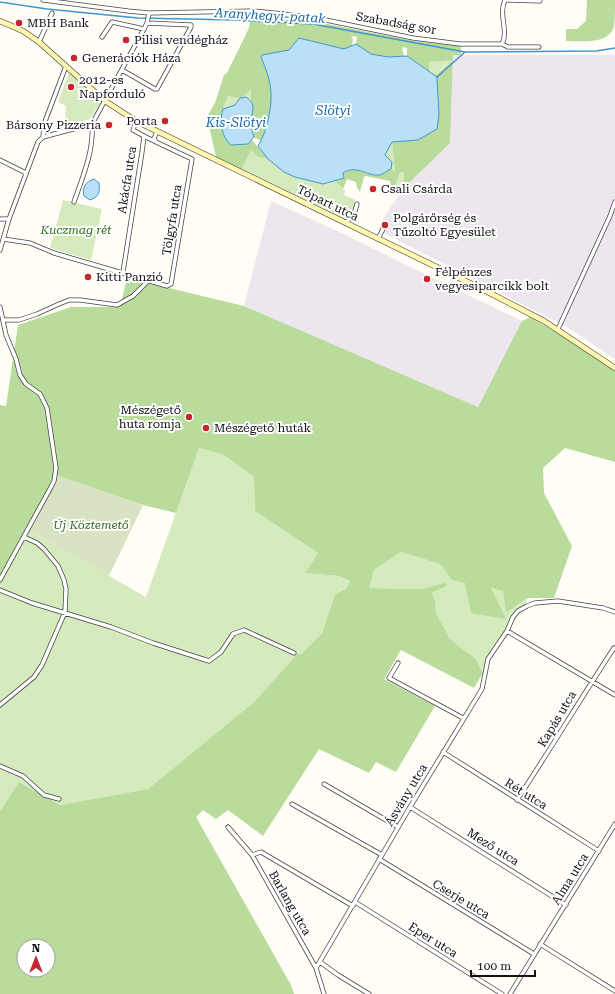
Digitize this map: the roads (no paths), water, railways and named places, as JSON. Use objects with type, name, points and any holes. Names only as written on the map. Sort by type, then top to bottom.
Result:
[{"type":"main road","name":"Tópart utca","points":[[0,21],[23,31],[39,42],[105,101],[136,121],[486,291],[558,329],[615,368]]},
{"type":"street","name":"Szabadság sor","points":[[43,0],[149,13],[253,11],[305,16],[413,38],[460,44],[502,44],[508,47],[537,47]]},
{"type":"street","points":[[502,44],[504,37],[502,5],[506,0],[540,1]]},
{"type":"street","points":[[39,42],[52,13]]},
{"type":"street","points":[[74,202],[88,162],[92,124],[144,29],[149,13]]},
{"type":"street","points":[[102,37],[112,22],[144,29]]},
{"type":"street","points":[[122,70],[157,89],[191,26],[147,22]]},
{"type":"street","points":[[43,137],[44,124],[66,66]]},
{"type":"street","name":"Akácfa utca","points":[[122,272],[144,136],[133,130],[136,121]]},
{"type":"street","points":[[0,250],[9,219],[38,142],[43,137],[92,124]]},
{"type":"street","points":[[156,142],[154,138],[157,132]]},
{"type":"street","points":[[144,136],[156,142]]},
{"type":"street","name":"Tölgyfa utca","points":[[149,280],[167,286],[171,284],[192,159],[156,142]]},
{"type":"street","points":[[0,160],[26,173]]},
{"type":"street","points":[[558,329],[615,202]]},
{"type":"street","points":[[346,223],[355,211],[357,204]]},
{"type":"street","points":[[0,219],[9,219]]},
{"type":"street","points":[[378,238],[384,226]]},
{"type":"street","points":[[3,239],[30,243],[54,253],[149,280],[133,296],[117,305],[69,300],[19,320],[3,320]]},
{"type":"street","points":[[0,306],[6,335],[20,376],[26,384],[40,394],[47,408],[56,468],[54,481],[0,580]]},
{"type":"street","points":[[0,705],[34,677],[42,665],[65,612],[66,589],[58,566],[44,548],[24,537]]},
{"type":"street","points":[[0,590],[32,603],[111,627],[153,643],[209,661],[221,652],[233,634],[244,630],[294,653]]},
{"type":"street","name":"Ásvány utca","points":[[316,968],[398,827],[482,689],[488,658],[507,630],[512,617],[518,611],[535,603],[558,601],[603,608],[615,612]]},
{"type":"street","points":[[507,630],[615,696]]},
{"type":"street","name":"Kapás utca","points":[[517,800],[614,648]]},
{"type":"street","points":[[398,663],[389,678],[463,718]]},
{"type":"street","name":"Rét utca","points":[[443,752],[599,851]]},
{"type":"street","points":[[0,766],[23,776],[44,794],[59,799]]},
{"type":"street","points":[[324,784],[398,827]]},
{"type":"street","points":[[292,804],[382,855]]},
{"type":"street","name":"Mező utca","points":[[410,807],[566,905]]},
{"type":"street","name":"Alma utca","points":[[510,994],[615,824]]},
{"type":"street","name":"Barlang utca","points":[[228,827],[252,855],[316,968],[324,994]]},
{"type":"street","name":"Eper utca","points":[[252,855],[261,852],[354,904],[502,994]]},
{"type":"street","name":"Cserje utca","points":[[379,859],[534,954]]},
{"type":"street","points":[[540,944],[615,991]]},
{"type":"street","points":[[320,962],[369,994]]},
{"type":"water","name":"Slötyi","points":[[299,38],[344,49],[356,44],[371,54],[388,57],[407,56],[437,77],[439,115],[437,129],[418,140],[392,142],[385,155],[392,162],[391,169],[380,175],[353,170],[343,173],[344,178],[323,184],[295,177],[284,172],[268,159],[258,146],[263,137],[271,103],[269,81],[261,57],[262,55],[289,50]]},
{"type":"water","name":"Kis-Slötyi","points":[[246,97],[253,105],[251,123],[254,137],[248,144],[231,145],[223,133],[221,118],[223,109],[235,105],[240,98]]},
{"type":"water","points":[[94,179],[99,183],[99,192],[97,196],[90,200],[84,196],[83,190],[88,182]]},
{"type":"waterway","name":"Aranyhegyi-patak","points":[[0,2],[47,9],[138,18],[236,20],[313,24],[465,52],[596,51],[615,48]]},
{"type":"waterway","name":"Aranyhegyi-patak","points":[[437,77],[465,52]]},
{"type":"place","name":"MBH Bank","points":[[19,23]]},
{"type":"place","name":"Pilisi vendégház","points":[[126,40]]},
{"type":"place","name":"Generációk Háza","points":[[74,58]]},
{"type":"place","name":"2012-es Napforduló","points":[[71,87]]},
{"type":"place","name":"Porta","points":[[165,121]]},
{"type":"place","name":"Bársony Pizzeria","points":[[109,125]]},
{"type":"place","name":"Csali Csárda","points":[[373,189]]},
{"type":"place","name":"Polgárőrség és Tűzoltó Egyesület","points":[[385,225]]},
{"type":"place","name":"Kitti Panzió","points":[[88,277]]},
{"type":"place","name":"Félpénzes vegyesiparcikk bolt","points":[[427,279]]},
{"type":"place","name":"Mészégető huta romja","points":[[189,417]]},
{"type":"place","name":"Mészégető huták","points":[[206,428]]},
{"type":"park label","name":"Kuczmag rét","points":[[76,230]]},
{"type":"park label","name":"Új Köztemető","points":[[91,525]]}]
